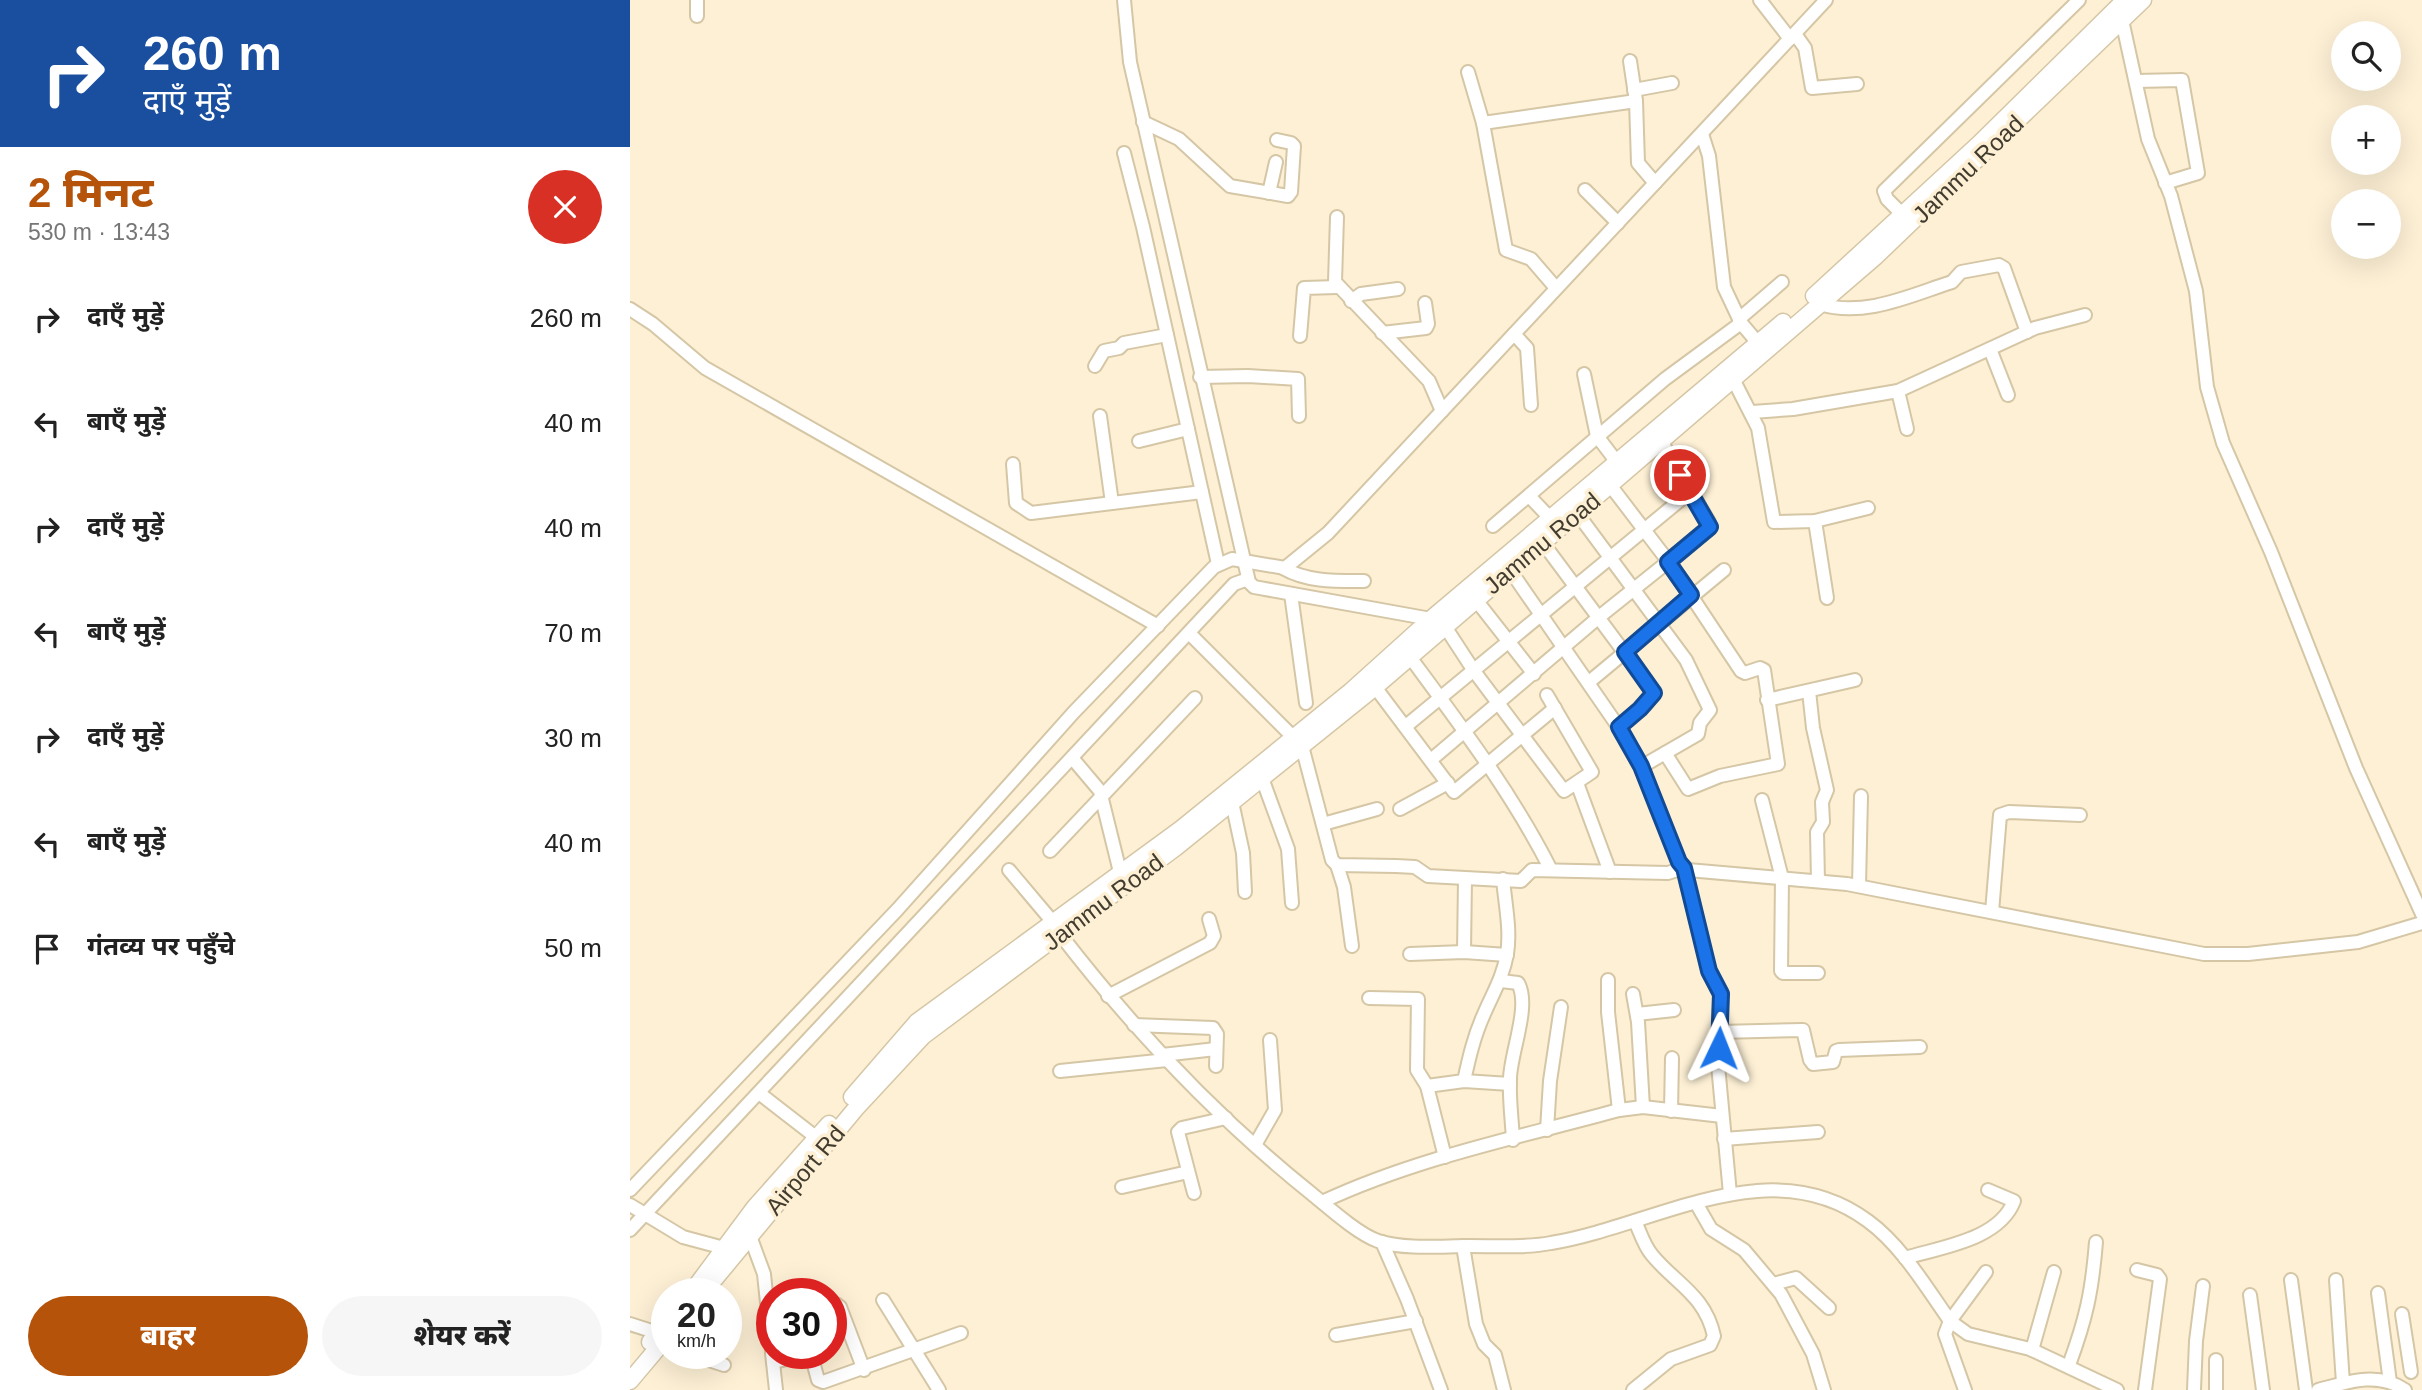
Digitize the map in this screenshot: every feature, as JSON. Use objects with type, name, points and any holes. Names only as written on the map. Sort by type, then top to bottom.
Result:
[{"type":"main road","points":[[702,1278],[755,1207],[917,1022],[1056,928],[1121,872],[1298,741],[1350,692],[1438,622],[1538,506],[1605,447],[1758,343],[1803,306],[1894,205],[1979,144],[2125,0]]},
{"type":"main road","name":"Jammu Road","points":[[909,1049],[1056,928],[1232,802],[1262,778],[1298,741],[1375,687],[1410,657],[1438,622],[1476,600],[1820,304],[1948,190],[2143,0]]},
{"type":"main road","name":"Airport Rd","points":[[715,1278],[857,1107],[909,1049]]},
{"type":"main road","points":[[630,1365],[651,1347]]},
{"type":"main road","points":[[630,1381],[651,1353]]},
{"type":"street","points":[[697,0],[697,16]]},
{"type":"street","points":[[630,1190],[906,918],[1073,759],[1234,584],[1236,567],[1200,377],[1130,62],[1124,0]]},
{"type":"street","points":[[1760,0],[1805,48],[1812,88],[1857,84]]},
{"type":"street","points":[[630,1230],[637,1210],[759,1093],[1074,712],[1158,626],[1236,567],[1289,566],[1328,533],[1826,0]]},
{"type":"street","points":[[1894,205],[1883,192],[1894,178],[2079,0]]},
{"type":"street","points":[[2122,20],[2148,139],[2171,196],[2196,291],[2207,387],[2223,443],[2271,552],[2356,768],[2422,914]]},
{"type":"street","points":[[1630,61],[1635,96],[1638,163],[1655,183]]},
{"type":"street","points":[[1468,72],[1483,123],[1506,250],[1531,259],[1556,288]]},
{"type":"street","points":[[2136,81],[2182,80],[2198,173],[2165,183]]},
{"type":"street","points":[[1483,123],[1635,96],[1672,83]]},
{"type":"street","points":[[1143,122],[1179,139],[1230,186],[1286,196],[1291,192],[1294,146],[1277,140]]},
{"type":"street","points":[[1702,134],[1709,156],[1724,287],[1742,324],[1758,343]]},
{"type":"street","points":[[1124,153],[1202,492],[1236,567],[1254,587],[1438,622],[1562,790],[1591,774],[1592,770],[1547,695]]},
{"type":"street","points":[[1269,193],[1276,162]]},
{"type":"street","points":[[1585,190],[1618,223]]},
{"type":"street","points":[[1337,217],[1334,280],[1337,287],[1429,382],[1442,411]]},
{"type":"street","points":[[1820,304],[1832,308],[1865,308],[1952,282],[1961,272],[1999,265],[2004,268],[2027,332]]},
{"type":"street","points":[[1493,526],[1538,506],[1605,447],[1665,379],[1742,324],[1782,282]]},
{"type":"street","points":[[1300,335],[1304,288],[1337,287]]},
{"type":"street","points":[[1351,301],[1363,293],[1398,289]]},
{"type":"street","points":[[1382,333],[1426,328],[1428,324],[1425,303]]},
{"type":"street","points":[[630,309],[653,324],[705,368],[1158,626]]},
{"type":"street","points":[[1752,412],[1793,409],[1898,391],[2027,332],[2085,315]]},
{"type":"street","points":[[1514,334],[1527,348],[1531,405]]},
{"type":"street","points":[[1095,366],[1104,351],[1120,348],[1124,343],[1167,335]]},
{"type":"street","points":[[1990,349],[2008,395]]},
{"type":"street","points":[[1584,374],[1605,447]]},
{"type":"street","points":[[1200,377],[1298,379],[1299,416]]},
{"type":"street","points":[[1733,379],[1758,428],[1774,522],[1815,522],[1868,508]]},
{"type":"street","points":[[1898,391],[1907,429]]},
{"type":"street","points":[[1100,416],[1112,503]]},
{"type":"street","points":[[1139,441],[1188,429]]},
{"type":"street","points":[[1432,759],[1632,589],[1710,527],[1661,441]]},
{"type":"street","points":[[1013,464],[1016,503],[1031,513],[1202,492]]},
{"type":"street","points":[[1610,485],[1668,562],[1741,671],[1745,673],[1760,667],[1764,670],[1777,765],[1720,776],[1688,789],[1665,753]]},
{"type":"street","points":[[1406,726],[1690,492]]},
{"type":"street","points":[[1577,513],[1691,668],[1710,710],[1700,723],[1698,734],[1641,766]]},
{"type":"street","points":[[1815,522],[1827,598]]},
{"type":"street","points":[[1543,543],[1576,584],[1654,693],[1619,727]]},
{"type":"street","points":[[1283,568],[1297,575],[1322,580],[1364,581]]},
{"type":"street","points":[[1510,570],[1619,727],[1641,766],[1679,862],[1684,868],[1709,971],[1721,994],[1719,1032],[1722,1116],[1730,1194]]},
{"type":"street","points":[[1589,682],[1724,570]]},
{"type":"street","points":[[1291,594],[1299,671],[1306,704]]},
{"type":"street","points":[[1476,600],[1534,674]]},
{"type":"street","points":[[1189,634],[1298,741],[1332,860],[1337,865],[1344,887],[1352,946]]},
{"type":"street","points":[[1410,657],[1489,764],[1518,809],[1550,870]]},
{"type":"street","points":[[1767,700],[1855,680]]},
{"type":"street","points":[[1375,687],[1456,791],[1555,708]]},
{"type":"street","points":[[1808,691],[1827,790],[1822,802],[1823,822],[1817,832],[1818,881]]},
{"type":"street","points":[[1050,851],[1195,698]]},
{"type":"street","points":[[1073,759],[1097,785],[1121,872]]},
{"type":"street","points":[[1262,778],[1287,849],[1292,903]]},
{"type":"street","points":[[1400,809],[1448,783]]},
{"type":"street","points":[[1577,783],[1610,872]]},
{"type":"street","points":[[1859,886],[1861,796]]},
{"type":"street","points":[[1762,800],[1783,878],[1781,971],[1818,973]]},
{"type":"street","points":[[1232,802],[1243,853],[1245,892]]},
{"type":"street","points":[[1323,824],[1377,809]]},
{"type":"street","points":[[1992,912],[2000,815],[2009,812],[2080,815]]},
{"type":"street","points":[[1337,865],[1415,867],[1428,876],[1521,881],[1530,870],[1668,873],[1684,868],[1818,881],[1859,886],[2141,939],[2188,951],[2224,955],[2358,942],[2422,923]]},
{"type":"street","points":[[1009,870],[1108,996],[1164,1057],[1255,1145],[1322,1202],[1374,1240],[1406,1246],[1516,1247],[1552,1243],[1730,1194],[1792,1189],[1849,1208],[1870,1222],[1905,1258],[1950,1321],[1968,1334],[2032,1350],[2117,1390]]},
{"type":"street","points":[[1464,952],[1465,879]]},
{"type":"street","points":[[1464,1081],[1470,1051],[1501,981],[1507,956],[1509,943],[1503,879]]},
{"type":"street","points":[[1108,996],[1210,943],[1214,936],[1209,919]]},
{"type":"street","points":[[1410,954],[1464,952],[1507,956]]},
{"type":"street","points":[[1608,980],[1608,1012],[1619,1110]]},
{"type":"street","points":[[1501,981],[1518,983],[1521,988],[1510,1084],[1513,1140]]},
{"type":"street","points":[[1633,994],[1637,1014],[1643,1107]]},
{"type":"street","points":[[1369,998],[1418,999],[1417,1070],[1427,1086],[1444,1157]]},
{"type":"street","points":[[1547,1130],[1560,1007]]},
{"type":"street","points":[[1637,1014],[1674,1010]]},
{"type":"street","points":[[1134,1025],[1213,1028],[1216,1031],[1216,1066]]},
{"type":"street","points":[[1719,1032],[1803,1030],[1813,1064],[1833,1062],[1835,1053],[1839,1050],[1920,1047]]},
{"type":"street","points":[[1255,1145],[1275,1110],[1269,1040]]},
{"type":"street","points":[[1060,1071],[1216,1049]]},
{"type":"street","points":[[1671,1111],[1672,1058]]},
{"type":"street","points":[[1427,1086],[1464,1081],[1510,1084]]},
{"type":"street","points":[[759,1093],[817,1138]]},
{"type":"street","points":[[1322,1202],[1360,1184],[1444,1157],[1619,1110],[1643,1107],[1722,1116]]},
{"type":"street","points":[[1194,1193],[1178,1135],[1180,1130],[1226,1118]]},
{"type":"street","points":[[1724,1139],[1818,1132]]},
{"type":"street","points":[[1122,1186],[1188,1172]]},
{"type":"street","points":[[1905,1258],[1975,1236],[2003,1221],[2013,1199],[1988,1190]]},
{"type":"street","points":[[1696,1203],[1711,1229],[1744,1250],[1773,1284],[1802,1330],[1824,1390]]},
{"type":"street","points":[[637,1210],[683,1237],[724,1248]]},
{"type":"street","points":[[1633,1390],[1671,1359],[1710,1345],[1714,1336],[1703,1308],[1690,1289],[1648,1251],[1635,1221]]},
{"type":"street","points":[[750,1236],[764,1278]]},
{"type":"street","points":[[1382,1242],[1416,1321],[1441,1390]]},
{"type":"street","points":[[2069,1366],[2085,1321],[2092,1291],[2096,1242]]},
{"type":"street","points":[[1464,1246],[1476,1324],[1484,1344],[1495,1355],[1504,1390]]},
{"type":"street","points":[[2137,1270],[2157,1275],[2160,1279],[2145,1390]]},
{"type":"street","points":[[1965,1390],[1945,1340],[1950,1321],[1986,1272]]},
{"type":"street","points":[[2032,1350],[2054,1272]]},
{"type":"street","points":[[1773,1284],[1796,1278],[1829,1308]]},
{"type":"street","points":[[2291,1280],[2305,1390]]},
{"type":"street","points":[[2336,1280],[2343,1383]]},
{"type":"street","points":[[2194,1390],[2196,1341],[2203,1286]]},
{"type":"street","points":[[2378,1293],[2396,1385]]},
{"type":"street","points":[[2250,1295],[2263,1390]]},
{"type":"street","points":[[883,1300],[939,1390]]},
{"type":"street","points":[[2396,1385],[2416,1370],[2402,1314]]},
{"type":"street","points":[[1336,1335],[1416,1321]]},
{"type":"street","points":[[630,1324],[651,1331]]},
{"type":"street","points":[[847,1326],[863,1370]]},
{"type":"street","points":[[817,1369],[821,1382],[863,1370],[961,1333]]},
{"type":"street","points":[[2216,1360],[2216,1390]]},
{"type":"street","points":[[774,1369],[776,1390]]},
{"type":"street","points":[[2318,1390],[2343,1383],[2375,1379],[2396,1385]]},
{"type":"route","points":[[1680,475],[1710,527],[1668,562],[1691,595],[1625,652],[1654,693],[1619,727],[1641,766],[1679,862],[1684,868],[1709,971],[1721,994],[1719,1048]]}]
